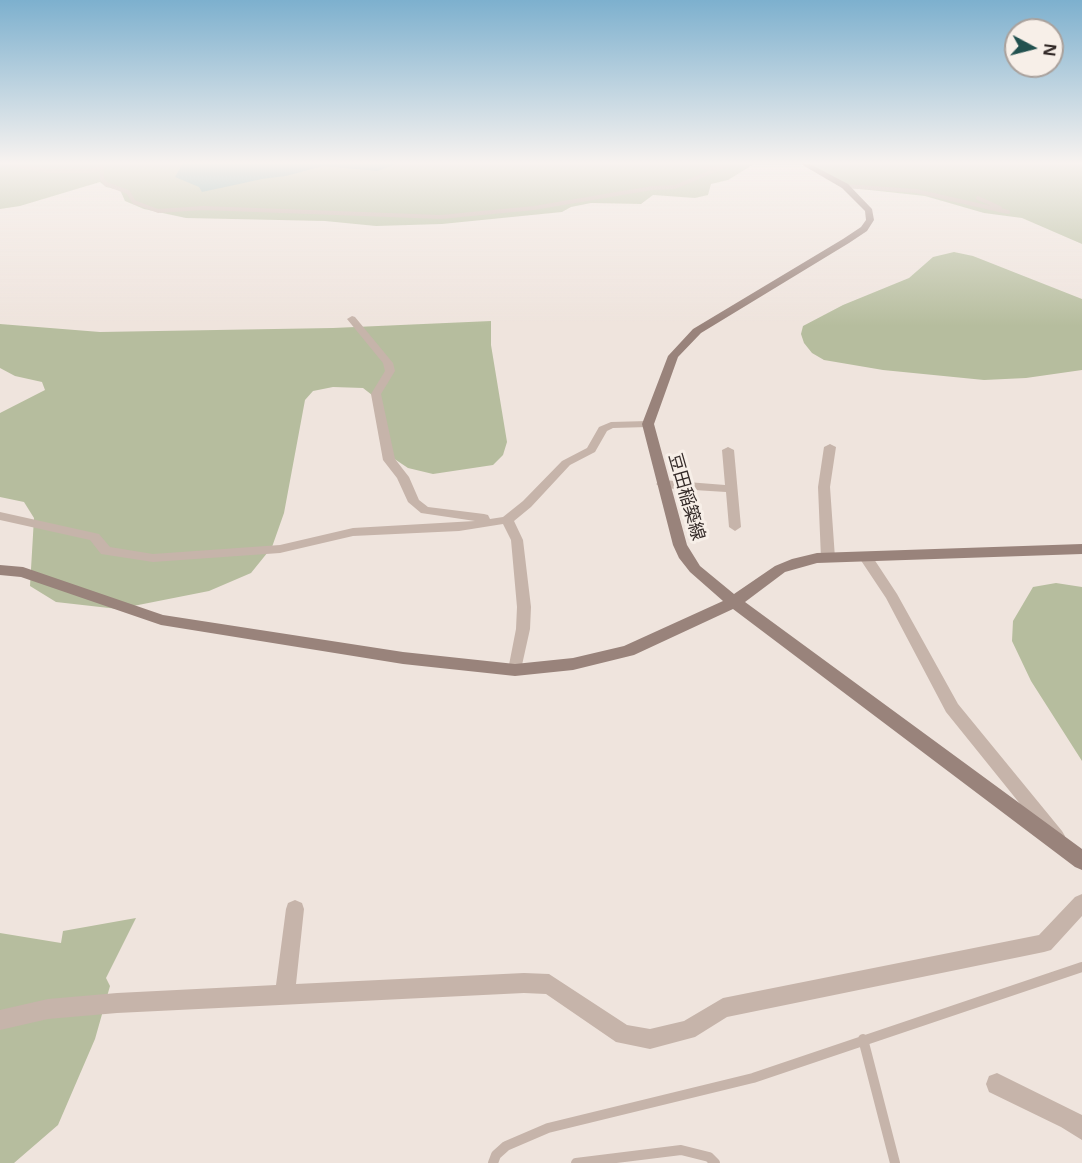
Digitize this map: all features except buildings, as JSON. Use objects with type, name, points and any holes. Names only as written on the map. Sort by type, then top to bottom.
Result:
[{"type":"main road","points":[[648,424],[673,356],[697,331],[864,229],[869,217]]},
{"type":"main road","name":"豆田稲築線","points":[[648,424],[662,484],[686,558],[734,602],[1082,861]]},
{"type":"main road","points":[[0,570],[23,572],[161,620],[403,658],[515,670],[573,664],[617,655],[691,624],[734,602],[780,569],[797,562],[865,556],[1082,549]]},
{"type":"street","points":[[352,320],[388,363],[390,370],[387,378],[376,394],[389,460],[403,477],[414,502],[425,510],[444,514],[507,520]]},
{"type":"street","points":[[0,516],[94,537],[106,551],[153,558],[280,549],[352,532],[396,528],[425,531],[507,520],[527,504],[566,463],[591,450],[603,429],[611,425],[648,424]]},
{"type":"street","points":[[828,558],[824,487],[830,447]]},
{"type":"street","points":[[728,450],[735,527]]},
{"type":"street","points":[[662,484],[732,489]]},
{"type":"street","points":[[507,520],[517,540],[524,608],[523,629],[515,670]]},
{"type":"street","points":[[865,556],[892,597],[952,708],[1067,849]]},
{"type":"street","points":[[0,1020],[48,1009],[285,995],[549,984],[596,1014],[623,1035],[650,1039],[688,1030],[723,1008],[1044,943],[1082,903]]},
{"type":"street","points":[[285,995],[295,909]]},
{"type":"street","points":[[997,1084],[1069,1119],[1082,1129]]},
{"type":"lane","points":[[493,1163],[496,1155],[506,1146],[548,1128],[753,1078],[863,1039],[1029,987],[1082,967]]},
{"type":"lane","points":[[863,1039],[895,1163]]},
{"type":"lane","points":[[576,1163],[628,1160],[681,1150],[709,1157],[715,1163]]},
{"type":"green space","points":[[183,217],[509,217],[442,224],[376,226],[325,221]]},
{"type":"green space","points":[[1016,217],[1082,217],[1082,244]]},
{"type":"green space","points":[[954,252],[973,256],[1082,299],[1082,370],[1026,378],[984,380],[883,370],[824,360],[812,353],[804,343],[801,334],[803,326],[843,305],[909,278],[933,257]]},
{"type":"green space","points":[[491,321],[491,345],[507,442],[503,455],[493,465],[433,474],[408,468],[387,454],[372,395],[363,388],[333,387],[313,391],[305,400],[284,513],[272,547],[251,573],[209,591],[118,609],[56,602],[30,586],[34,518],[24,502],[0,497],[0,413],[45,390],[42,382],[15,376],[0,368],[0,324],[100,332],[333,328]]},
{"type":"green space","points":[[1056,583],[1082,587],[1082,761],[1031,681],[1012,641],[1013,621],[1033,587]]},
{"type":"green space","points":[[136,918],[106,978],[110,986],[95,1039],[58,1125],[14,1163],[0,1163],[0,933],[61,943],[63,931]]}]
